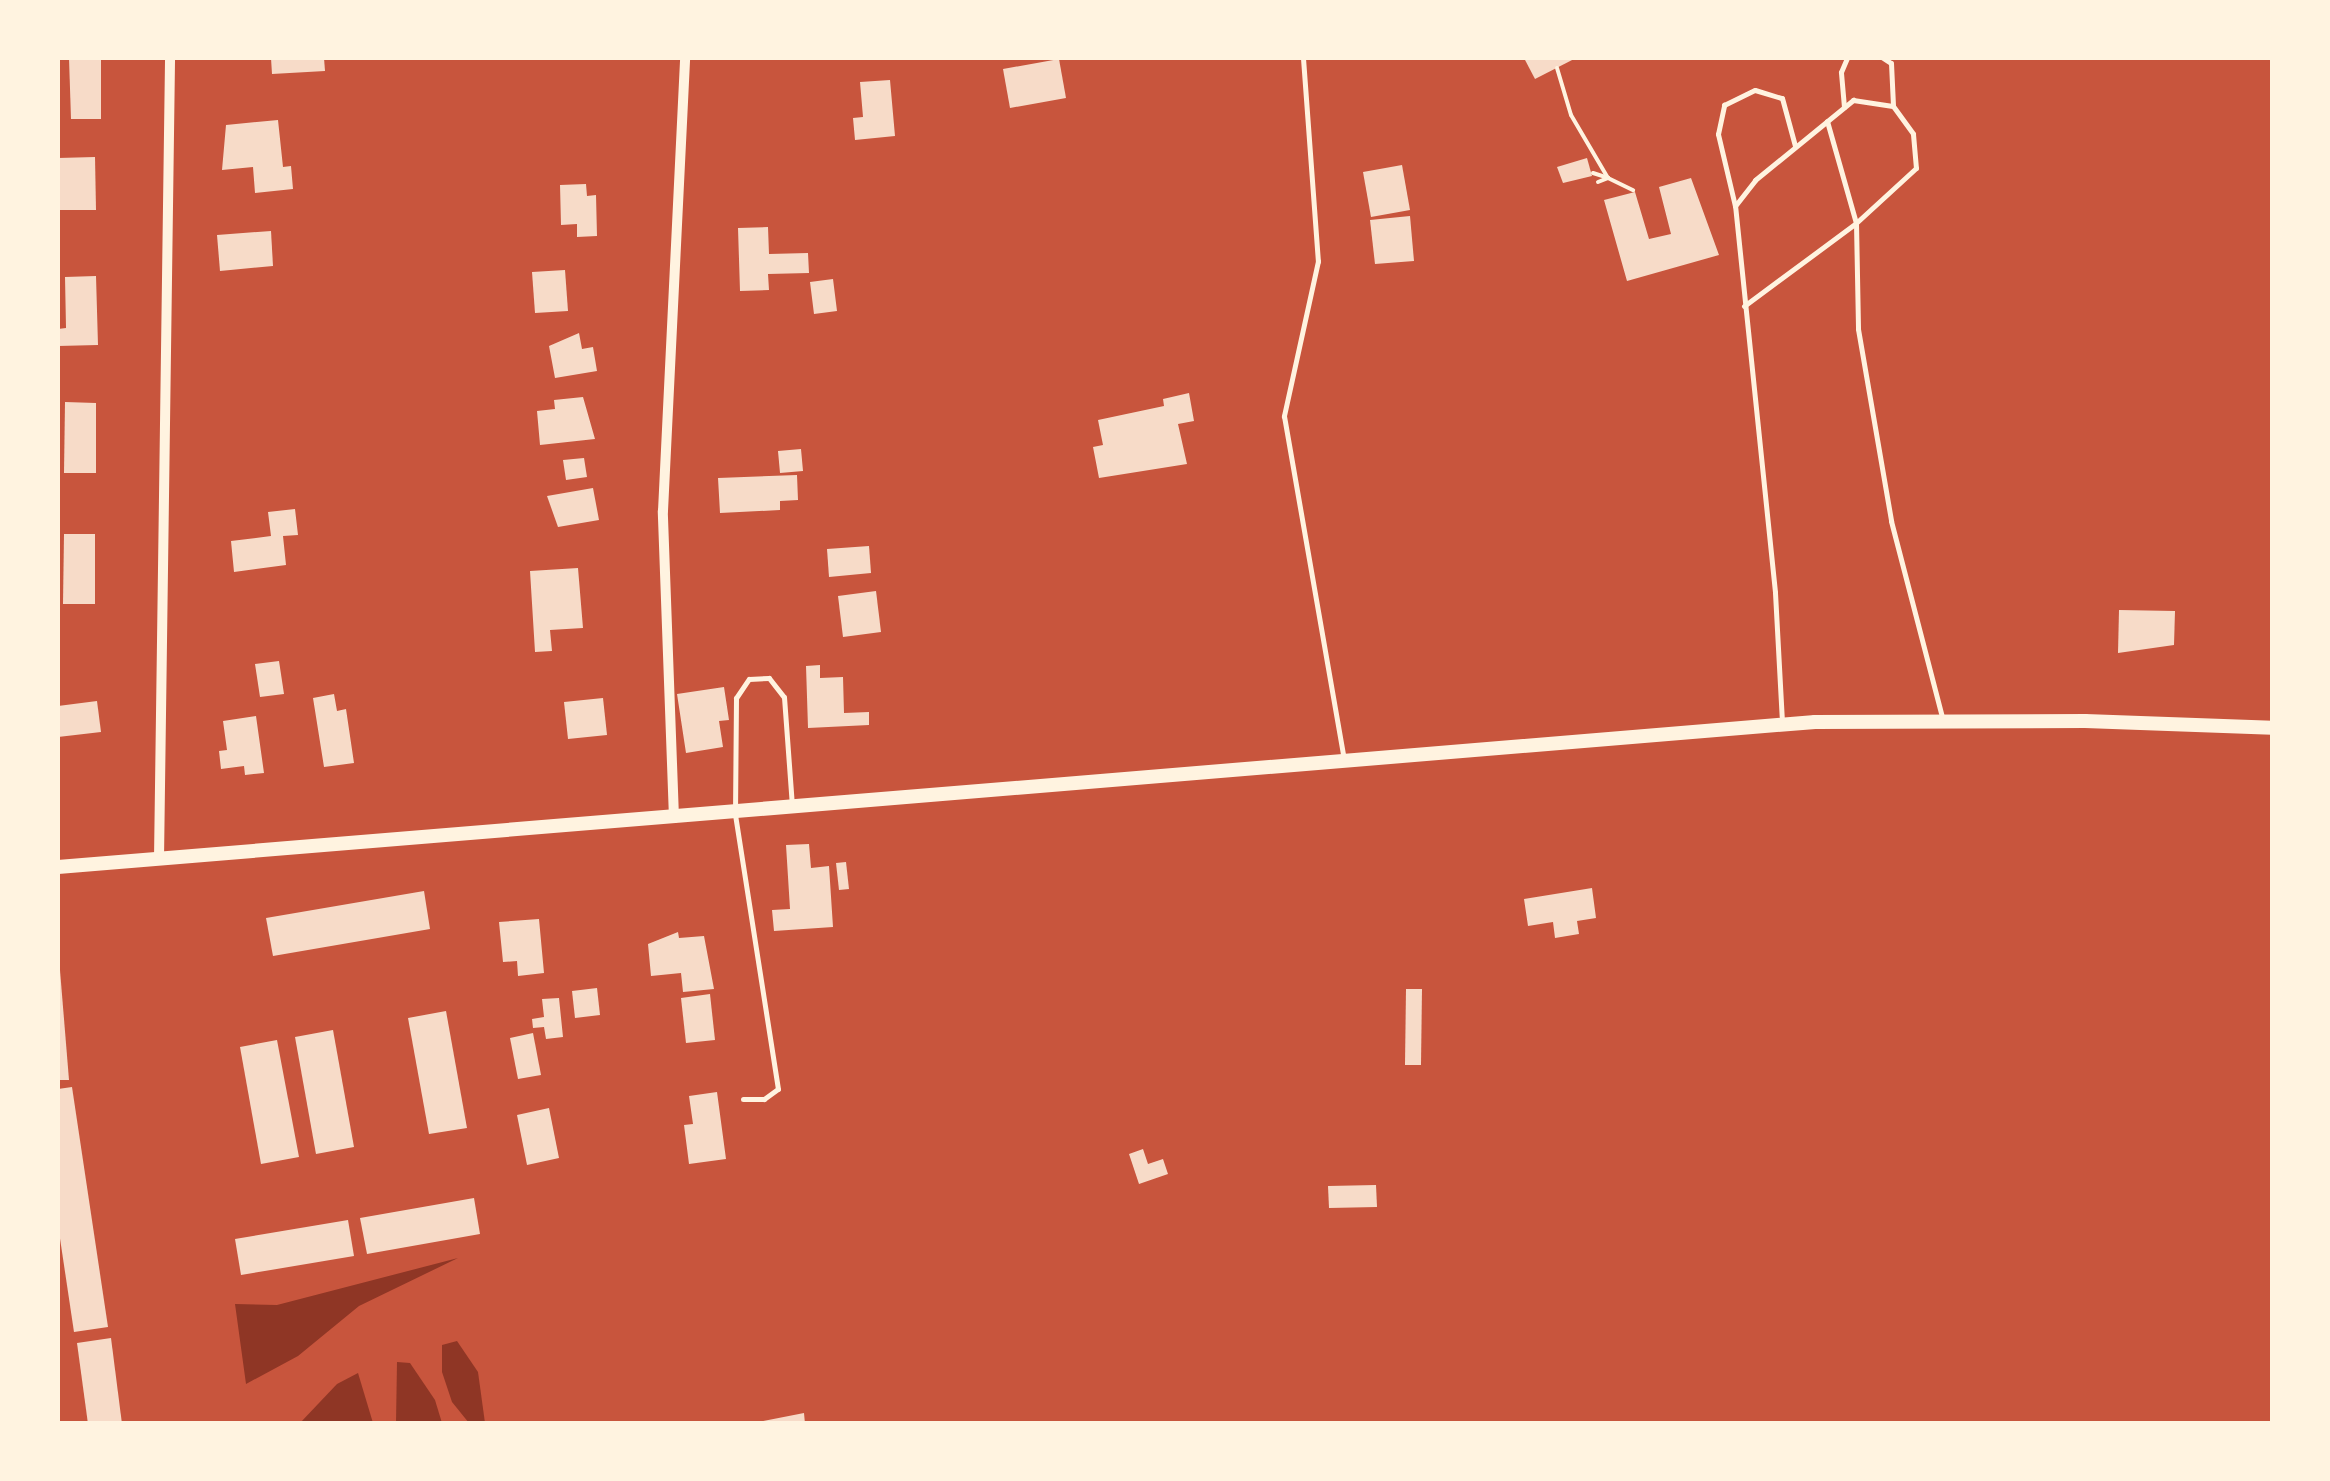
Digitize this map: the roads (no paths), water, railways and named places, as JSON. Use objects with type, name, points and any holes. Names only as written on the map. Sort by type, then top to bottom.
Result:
[{"type":"street","points":[[159,859],[170,58]]},
{"type":"street","points":[[674,818],[663,511],[685,58]]},
{"type":"street","points":[[58,868],[1782,725],[1943,721],[2272,728]]},
{"type":"lane","points":[[1303,58],[1318,261],[1284,416],[1345,762]]},
{"type":"lane","points":[[1844,108],[1847,58]]},
{"type":"lane","points":[[1744,306],[1856,224],[1916,168],[1913,134],[1893,106],[1891,63],[1883,58]]},
{"type":"lane","points":[[1782,725],[1776,592],[1735,206],[1718,134],[1724,105],[1755,90],[1782,98],[1796,147]]},
{"type":"lane","points":[[1735,206],[1755,180],[1853,100],[1893,106]]},
{"type":"lane","points":[[1826,122],[1856,224],[1858,330],[1891,521],[1943,721]]},
{"type":"lane","points":[[742,1100],[764,1098],[778,1089],[735,813],[736,698],[739,688],[759,678],[778,684],[784,697],[792,808]]}]
